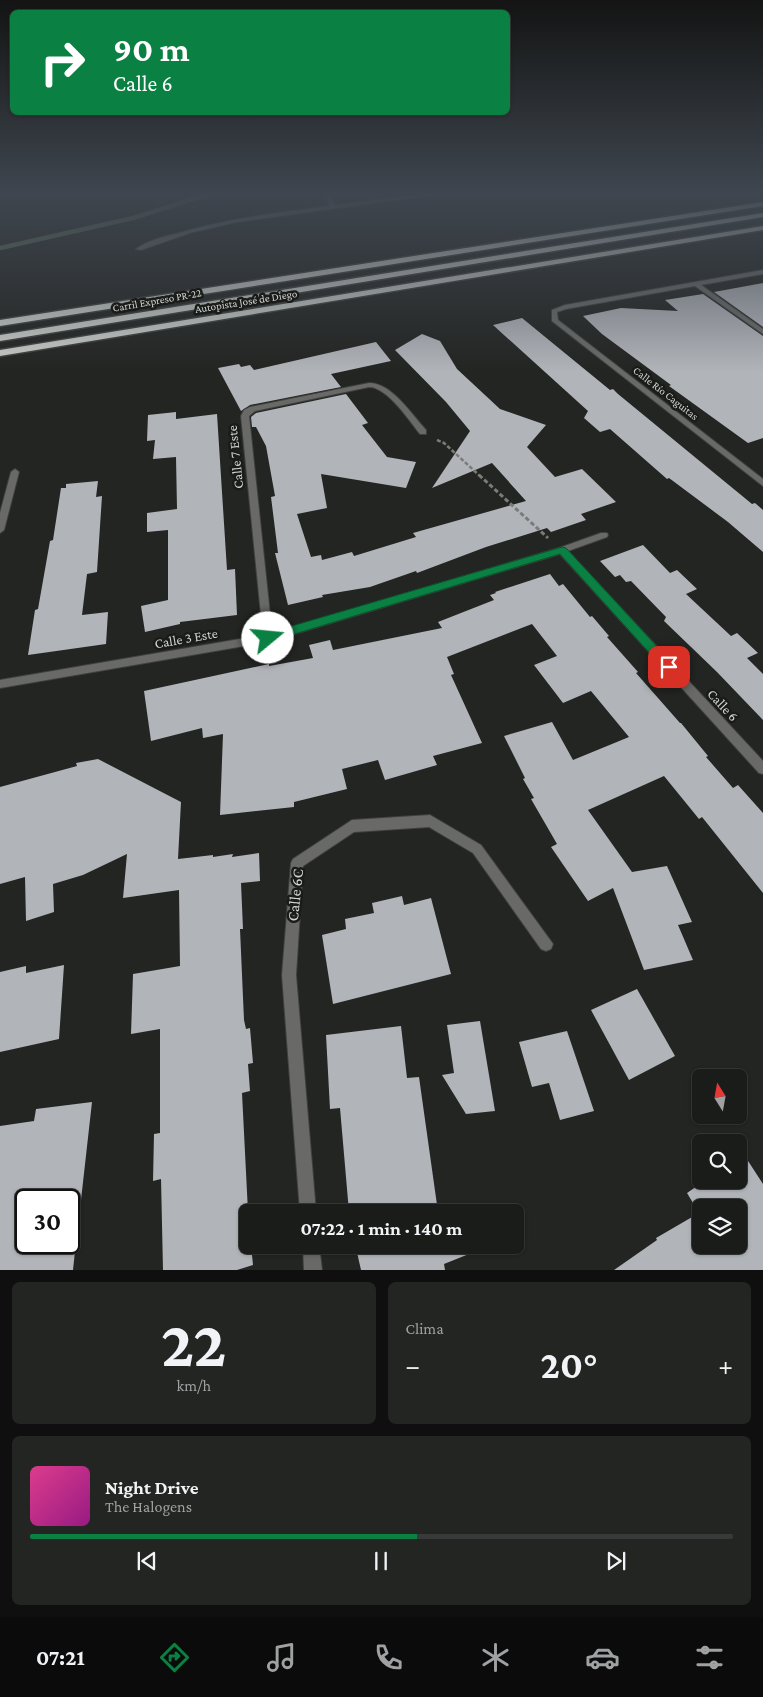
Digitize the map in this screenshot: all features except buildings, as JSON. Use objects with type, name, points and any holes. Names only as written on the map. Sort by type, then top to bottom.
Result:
[{"type":"highway","name":"Autopista José de Diego","points":[[0,323],[447,253]]},
{"type":"highway","name":"Carril Expreso PR-22","points":[[0,338],[522,253]]},
{"type":"highway","name":"Autopista José de Diego","points":[[0,353],[609,253]]},
{"type":"street","points":[[696,284],[763,272]]},
{"type":"street","points":[[696,284],[763,332]]},
{"type":"street","name":"Calle Río Caguitas","points":[[696,284],[566,307],[554,311],[555,321],[763,483]]},
{"type":"street","name":"Calle 7 Este","points":[[268,638],[245,416],[247,412],[263,407],[369,385],[377,385],[387,391],[423,432]]},
{"type":"street","points":[[0,530],[15,472]]},
{"type":"street","name":"Calle 3 Este","points":[[0,684],[268,638],[562,550],[604,535]]},
{"type":"street","name":"Calle 6","points":[[562,550],[763,769]]},
{"type":"street","name":"Calle 6C","points":[[307,1204],[289,975],[297,863],[352,826],[430,821],[477,850],[546,944]]},
{"type":"street","points":[[312,1254],[313,1270]]},
{"type":"path","points":[[423,432],[444,443],[562,550]]},
{"type":"route","points":[[268,638],[562,550],[669,667]]}]
